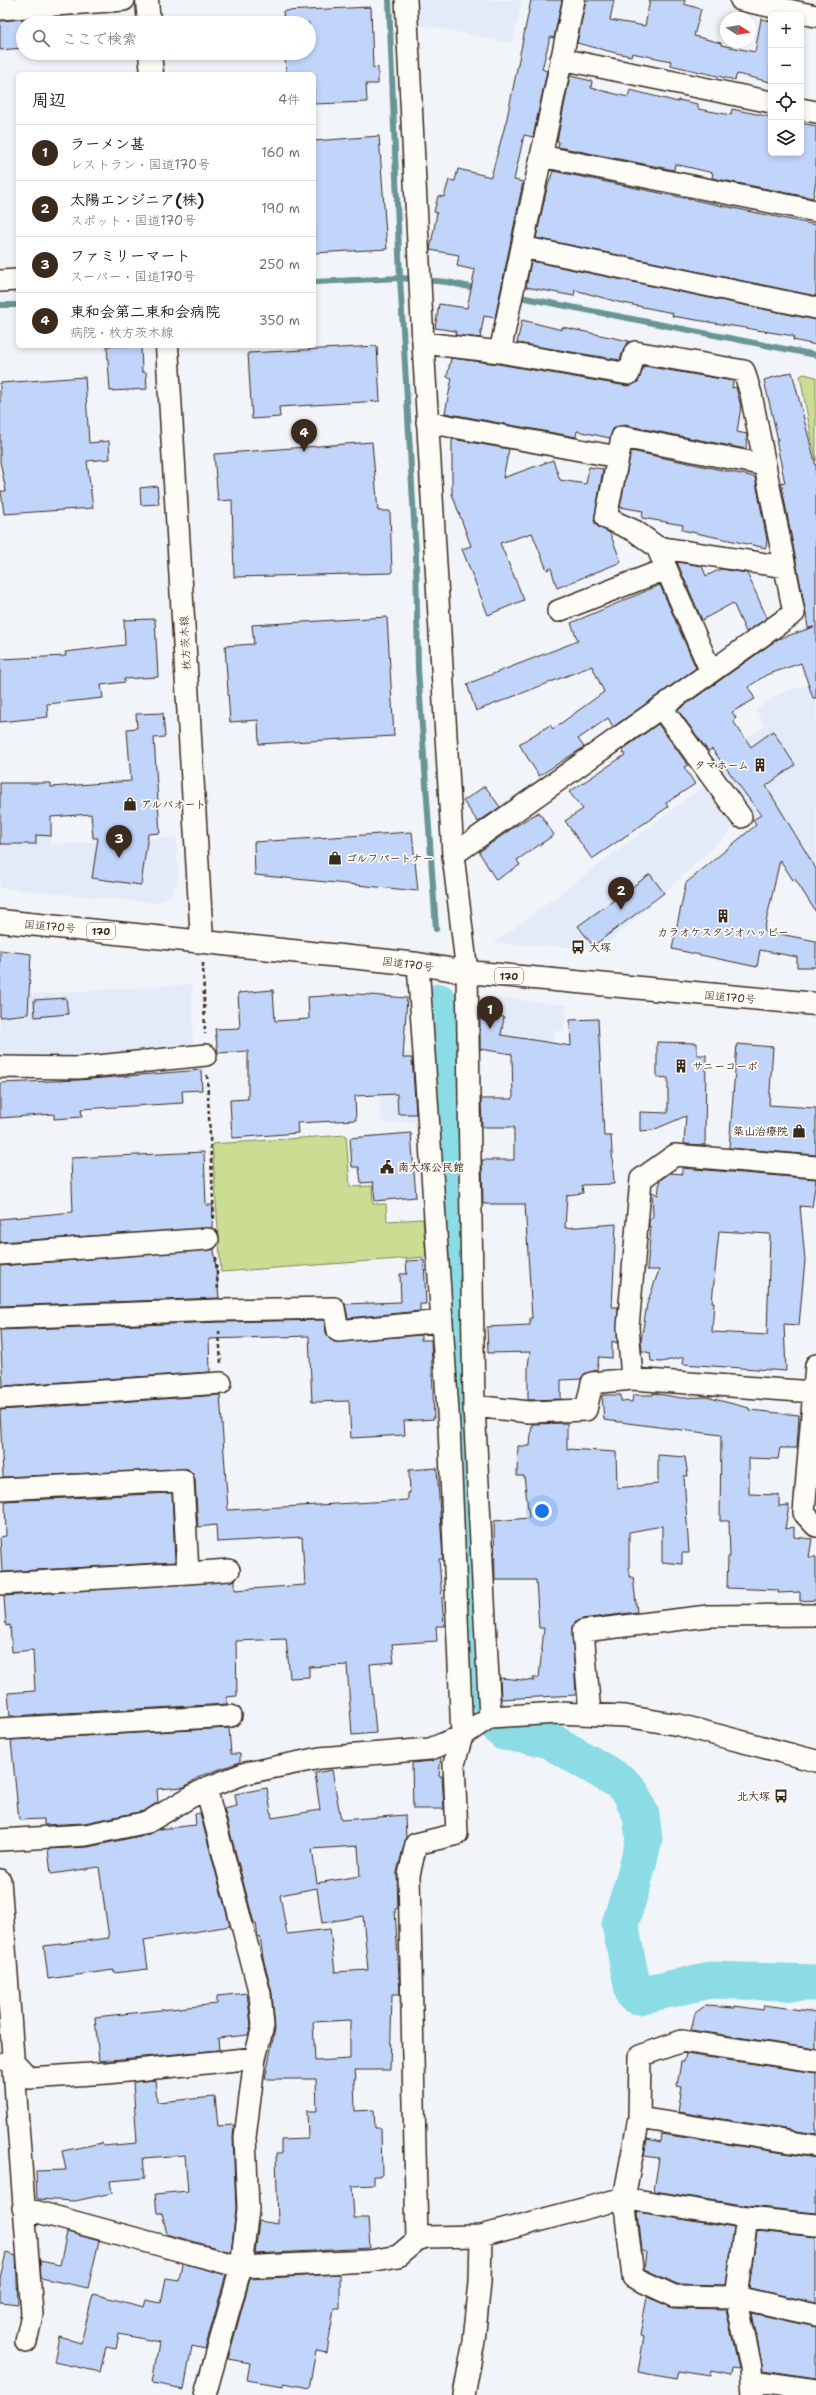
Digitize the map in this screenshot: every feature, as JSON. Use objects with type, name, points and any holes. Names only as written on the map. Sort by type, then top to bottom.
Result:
[{"type":"main road","points":[[147,0],[148,16]]},
{"type":"main road","points":[[151,60],[152,72]]},
{"type":"main road","name":"枚方茨木線","points":[[167,348],[202,940]]},
{"type":"main road","name":"国道170号","points":[[0,921],[202,940],[418,964],[467,972],[816,1004]]},
{"type":"street","points":[[0,9],[124,0]]},
{"type":"street","points":[[406,0],[423,343],[453,855],[467,972],[474,1406],[490,1717]]},
{"type":"street","points":[[500,352],[574,0]]},
{"type":"street","points":[[741,0],[816,16]]},
{"type":"street","points":[[561,59],[768,101]]},
{"type":"street","points":[[804,110],[816,112]]},
{"type":"street","points":[[541,156],[816,211]]},
{"type":"street","points":[[522,247],[816,308]]},
{"type":"street","points":[[0,281],[16,280]]},
{"type":"street","points":[[423,343],[500,352],[629,374],[635,352],[744,371],[751,394],[794,613],[453,855]]},
{"type":"street","points":[[428,422],[618,457]]},
{"type":"street","points":[[711,672],[656,547],[635,531],[606,518],[622,437],[765,465]]},
{"type":"street","points":[[656,547],[785,567]]},
{"type":"street","points":[[558,611],[666,569]]},
{"type":"street","points":[[661,707],[741,817]]},
{"type":"street","points":[[418,964],[449,1427],[462,1736],[454,1764],[457,1834],[416,1844],[409,1875],[418,2240]]},
{"type":"street","points":[[0,1067],[78,1068],[206,1055]]},
{"type":"street","points":[[632,1379],[628,1327],[641,1179],[675,1155],[816,1167]]},
{"type":"street","points":[[0,1254],[212,1239]]},
{"type":"street","points":[[0,1318],[221,1310],[334,1308],[338,1331],[442,1320]]},
{"type":"street","points":[[816,1365],[804,1514],[816,1526]]},
{"type":"street","points":[[474,1406],[529,1412],[586,1410],[592,1383],[632,1379],[814,1392]]},
{"type":"street","points":[[0,1398],[221,1383]]},
{"type":"street","points":[[0,1490],[183,1480],[188,1573]]},
{"type":"street","points":[[0,1584],[229,1570]]},
{"type":"street","points":[[590,1714],[583,1631],[708,1616],[816,1615]]},
{"type":"street","points":[[0,1840],[86,1835],[148,1822],[206,1788],[246,1773],[320,1758],[430,1749],[462,1736],[490,1717],[558,1713],[625,1716],[679,1725],[816,1761]]},
{"type":"street","points":[[0,1729],[231,1716]]},
{"type":"street","points":[[205,2395],[241,2267],[248,2209],[245,2137],[255,2058],[263,2026],[260,1994],[206,1788]]},
{"type":"street","points":[[0,1880],[7,2061],[23,2208],[32,2314],[26,2342]]},
{"type":"street","points":[[816,2061],[682,2041],[640,2056],[639,2118],[624,2198],[633,2278],[674,2296],[736,2298],[816,2314]]},
{"type":"street","points":[[7,2061],[29,2078],[106,2073],[255,2058]]},
{"type":"street","points":[[639,2118],[816,2146]]},
{"type":"street","points":[[23,2208],[241,2267],[370,2261],[398,2256],[418,2240],[426,2237],[481,2236],[624,2198],[747,2218],[816,2225]]},
{"type":"street","points":[[747,2218],[736,2298],[753,2388],[816,2390]]},
{"type":"street","points":[[464,2395],[474,2341],[480,2282],[481,2236]]},
{"type":"path","points":[[202,940],[212,1239],[221,1310],[221,1383]]},
{"type":"shaded area","points":[[415,0],[522,0],[512,43],[416,24]]},
{"type":"shaded area","points":[[816,682],[816,915],[743,800],[712,760],[765,726],[756,710],[779,694]]},
{"type":"shaded area","points":[[48,783],[50,844],[176,837],[178,879],[171,895],[157,903],[0,888],[0,786]]},
{"type":"shaded area","points":[[704,786],[735,827],[602,949],[494,943]]},
{"type":"shaded area","points":[[192,984],[193,1044],[73,1058],[0,1056],[0,996]]},
{"type":"shaded area","points":[[471,995],[567,1005],[564,1031],[555,1031],[553,1040],[548,1040],[543,1057],[470,1049]]},
{"type":"shaded area","points":[[421,1052],[427,1121],[381,1123],[377,1055]]},
{"type":"green space","points":[[804,374],[816,377],[816,461],[800,376]]},
{"type":"green space","points":[[346,1135],[350,1187],[372,1186],[373,1204],[386,1204],[387,1221],[423,1219],[426,1257],[221,1272],[212,1144]]},
{"type":"building","points":[[531,0],[562,0],[554,38],[550,37],[542,69],[547,71],[533,137],[524,135],[514,180],[523,182],[495,318],[484,316],[480,338],[455,335],[456,331],[435,328],[439,304],[467,308],[475,270],[457,266],[459,255],[430,250],[437,213],[434,212],[438,196],[444,197],[449,180],[455,181],[458,169],[491,177],[507,118]]},
{"type":"building","points":[[586,0],[614,0],[610,20],[645,26],[650,0],[685,0],[684,4],[701,9],[694,36],[720,43],[720,48],[736,48],[755,52],[761,19],[768,20],[768,82],[737,74],[735,80],[670,65],[671,61],[632,53],[631,56],[577,43]]},
{"type":"building","points":[[371,7],[373,68],[378,67],[378,84],[366,84],[367,102],[316,104],[316,72],[286,72],[285,60],[316,60],[316,16],[283,16],[283,11]]},
{"type":"building","points":[[16,20],[16,49],[0,50],[0,21]]},
{"type":"building","points":[[570,76],[592,81],[591,88],[628,97],[630,90],[678,102],[678,100],[698,104],[698,109],[731,115],[732,109],[768,116],[768,156],[804,156],[804,124],[816,126],[816,181],[813,198],[712,178],[713,173],[675,164],[674,170],[558,147],[559,142],[557,141]]},
{"type":"building","points":[[379,136],[387,249],[316,253],[316,141]]},
{"type":"building","points":[[553,171],[816,225],[816,296],[536,238],[547,188]]},
{"type":"building","points":[[531,261],[816,320],[816,345],[793,340],[794,336],[672,316],[673,313],[618,302],[575,290],[574,296],[526,287]]},
{"type":"building","points":[[522,320],[562,330],[562,327],[629,341],[624,348],[620,360],[517,343]]},
{"type":"building","points":[[377,346],[380,401],[279,407],[280,417],[252,419],[248,353]]},
{"type":"building","points":[[107,348],[141,348],[142,372],[146,372],[147,389],[110,391]]},
{"type":"building","points":[[451,358],[498,364],[627,386],[638,382],[644,366],[733,381],[732,388],[736,387],[741,407],[737,432],[747,434],[746,449],[624,425],[613,429],[610,438],[577,431],[576,437],[445,413],[452,378],[447,377]]},
{"type":"building","points":[[792,372],[816,466],[816,698],[813,698],[801,663],[766,675],[748,687],[755,699],[732,712],[736,718],[733,721],[751,747],[773,731],[795,765],[766,786],[816,869],[816,912],[795,879],[793,880],[780,860],[764,931],[816,941],[816,967],[797,967],[797,957],[760,950],[757,967],[672,949],[686,883],[756,825],[753,820],[761,815],[712,749],[708,751],[678,710],[778,639],[814,627],[808,628],[781,482],[785,483],[776,440],[778,440],[764,380]]},
{"type":"building","points":[[85,377],[89,443],[109,441],[110,459],[87,461],[93,508],[4,514],[1,491],[6,491],[0,461],[0,383]]},
{"type":"building","points":[[452,439],[509,449],[503,478],[553,460],[560,480],[586,484],[589,467],[603,469],[594,521],[597,526],[610,533],[621,562],[557,588],[551,568],[547,570],[532,533],[500,543],[524,600],[488,615],[462,549],[471,546],[452,494]]},
{"type":"building","points":[[372,442],[378,511],[390,511],[392,573],[234,577],[232,500],[218,501],[214,454]]},
{"type":"building","points":[[631,451],[755,477],[767,540],[766,548],[682,530],[683,525],[642,518],[643,511],[620,507]]},
{"type":"building","points":[[157,486],[159,504],[141,505],[140,488]]},
{"type":"building","points":[[677,562],[702,566],[706,576],[721,569],[747,573],[767,618],[746,632],[733,603],[702,620]]},
{"type":"building","points":[[660,585],[696,668],[613,727],[608,718],[578,739],[584,747],[539,776],[519,744],[550,725],[553,729],[604,692],[592,666],[476,711],[467,684],[578,641],[571,623]]},
{"type":"building","points":[[387,617],[394,736],[259,744],[258,720],[230,722],[225,646],[254,644],[252,625]]},
{"type":"building","points":[[155,619],[158,677],[124,679],[125,682],[101,685],[103,698],[47,704],[48,717],[0,722],[0,659],[66,656],[65,652],[125,645],[124,620]]},
{"type":"building","points":[[163,713],[165,737],[154,738],[160,833],[148,834],[141,885],[92,878],[98,838],[93,838],[91,814],[51,817],[51,836],[36,835],[36,844],[0,844],[0,783],[51,783],[51,787],[131,781],[127,729],[137,728],[136,714]]},
{"type":"building","points":[[658,724],[688,765],[684,767],[695,784],[666,803],[668,807],[592,859],[565,821],[583,809],[569,792],[625,755],[622,750]]},
{"type":"building","points":[[485,786],[500,807],[478,822],[463,801]]},
{"type":"building","points":[[539,812],[554,835],[517,860],[520,865],[496,880],[479,852],[514,827]]},
{"type":"building","name":"ゴルフパートナー","points":[[412,832],[418,891],[255,875],[254,842]]},
{"type":"building","points":[[650,874],[664,893],[593,946],[578,926]]},
{"type":"building","points":[[0,950],[31,954],[28,1014],[0,1017]]},
{"type":"building","points":[[273,990],[275,1021],[309,1019],[308,997],[357,994],[407,998],[403,1058],[412,1058],[416,1114],[398,1114],[397,1094],[355,1096],[356,1120],[297,1123],[298,1133],[232,1138],[230,1100],[248,1099],[248,1051],[218,1053],[215,1029],[240,1028],[238,993]]},
{"type":"building","points":[[66,998],[68,1014],[35,1017],[34,1000]]},
{"type":"building","points":[[480,1013],[504,1017],[501,1035],[571,1046],[570,1020],[598,1019],[604,1136],[611,1136],[614,1184],[582,1185],[583,1193],[567,1195],[565,1228],[616,1224],[612,1307],[618,1307],[617,1343],[612,1341],[612,1358],[599,1357],[597,1370],[584,1374],[581,1379],[561,1380],[561,1399],[528,1400],[528,1366],[530,1352],[488,1353],[487,1327],[530,1325],[530,1318],[532,1318],[525,1204],[483,1204],[482,1160],[514,1160],[514,1127],[482,1127],[481,1099],[513,1099],[512,1054],[480,1049]]},
{"type":"building","points":[[657,1042],[697,1043],[697,1055],[706,1055],[705,1145],[684,1144],[686,1116],[653,1130],[640,1131],[640,1112],[668,1113],[668,1078],[657,1077]]},
{"type":"building","points":[[737,1044],[773,1047],[769,1105],[816,1108],[816,1155],[729,1148]]},
{"type":"building","points":[[201,1070],[202,1090],[182,1091],[183,1103],[81,1109],[82,1117],[54,1119],[54,1114],[0,1118],[0,1083],[79,1080]]},
{"type":"building","name":"南大塚公民館","points":[[411,1133],[416,1197],[375,1201],[373,1182],[361,1183],[359,1167],[352,1167],[350,1138]]},
{"type":"building","points":[[204,1152],[206,1205],[213,1205],[212,1228],[0,1242],[0,1219],[73,1212],[71,1158]]},
{"type":"building","points":[[682,1168],[816,1179],[812,1207],[800,1206],[805,1260],[799,1325],[784,1324],[786,1371],[683,1364],[684,1357],[661,1362],[651,1361],[650,1353],[642,1351],[641,1341],[647,1304],[659,1270],[647,1270],[651,1227],[649,1227],[649,1221],[653,1216],[652,1192],[658,1195],[660,1180],[670,1173],[682,1174]],"holes":[[[719,1231],[770,1234],[767,1335],[712,1332],[714,1302],[712,1302]]]},
{"type":"building","points":[[214,1249],[219,1298],[0,1306],[0,1266]]},
{"type":"building","points":[[424,1260],[426,1304],[420,1304],[420,1311],[348,1318],[345,1304],[401,1302],[400,1274],[407,1274],[406,1261]]},
{"type":"building","points":[[324,1320],[326,1333],[334,1342],[421,1335],[421,1340],[431,1340],[434,1419],[404,1421],[405,1435],[351,1438],[349,1401],[312,1402],[309,1336],[209,1339],[210,1372],[3,1386],[0,1330]]},
{"type":"building","points":[[653,1393],[681,1398],[706,1397],[749,1408],[749,1410],[799,1415],[797,1448],[780,1448],[778,1459],[749,1458],[749,1494],[779,1495],[779,1506],[789,1505],[785,1529],[794,1527],[794,1537],[812,1539],[809,1557],[816,1557],[816,1600],[800,1601],[800,1592],[778,1593],[778,1590],[727,1588],[728,1557],[730,1557],[729,1521],[720,1521],[721,1435],[604,1420],[602,1395],[621,1395],[621,1401],[632,1402],[633,1395],[653,1395]]},
{"type":"building","points":[[220,1395],[228,1510],[408,1500],[408,1493],[410,1493],[409,1470],[437,1468],[443,1559],[439,1559],[444,1626],[436,1626],[437,1641],[392,1644],[394,1662],[370,1664],[376,1733],[352,1735],[347,1665],[309,1667],[309,1677],[290,1678],[286,1639],[236,1641],[237,1696],[227,1697],[227,1704],[10,1716],[8,1693],[35,1691],[33,1650],[12,1652],[10,1625],[6,1626],[4,1596],[235,1580],[235,1590],[305,1585],[302,1537],[217,1542],[216,1525],[198,1527],[195,1479],[188,1469],[3,1477],[0,1410]]},
{"type":"building","points":[[567,1423],[567,1449],[616,1452],[617,1488],[658,1484],[658,1455],[685,1457],[688,1476],[684,1476],[689,1553],[682,1553],[682,1564],[662,1562],[662,1526],[629,1532],[629,1577],[633,1577],[637,1612],[582,1619],[572,1626],[576,1695],[501,1699],[500,1678],[534,1681],[533,1678],[539,1678],[544,1628],[539,1628],[536,1580],[495,1580],[494,1521],[529,1518],[524,1476],[517,1476],[518,1446],[530,1446],[532,1424]]},
{"type":"building","points":[[172,1493],[175,1562],[2,1572],[0,1537],[6,1536],[5,1501]]},
{"type":"building","points":[[229,1728],[231,1754],[240,1754],[240,1762],[200,1776],[184,1787],[157,1789],[158,1802],[144,1811],[84,1823],[44,1825],[44,1819],[19,1820],[11,1740]]},
{"type":"building","points":[[441,1757],[439,1776],[442,1776],[444,1809],[413,1809],[412,1763],[431,1761]]},
{"type":"building","points":[[332,1770],[341,1820],[405,1815],[406,1838],[397,1872],[398,1908],[395,1909],[400,1994],[392,1994],[390,2070],[355,2070],[356,2079],[354,2079],[355,2111],[374,2110],[375,2128],[381,2128],[382,2176],[374,2176],[374,2185],[352,2186],[354,2218],[368,2218],[370,2248],[255,2254],[259,2221],[278,2224],[276,2154],[281,2154],[281,2140],[308,2139],[307,2111],[317,2111],[316,2079],[265,2079],[275,2029],[272,1993],[263,1958],[260,1936],[258,1937],[256,1923],[254,1923],[224,1809],[237,1806],[235,1794],[267,1788],[272,1818],[320,1810],[315,1773]],"holes":[[[358,1846],[360,1876],[317,1883],[312,1849]],[[317,1888],[322,1923],[363,1916],[368,1970],[335,1972],[330,1929],[287,1934],[280,1895]],[[350,2020],[350,2059],[315,2061],[313,2022]]]},
{"type":"building","points":[[200,1813],[230,1926],[144,1940],[148,1969],[114,1973],[114,1970],[48,1979],[44,1946],[109,1938],[99,1867],[51,1874],[48,1849],[88,1847],[150,1834],[159,1829],[196,1825],[195,1814]]},
{"type":"building","points":[[247,1993],[251,2025],[248,2035],[218,2038],[219,2050],[99,2061],[95,2017],[217,2004],[217,1996]]},
{"type":"building","points":[[764,2005],[816,2012],[816,2049],[691,2030],[695,2013],[705,2006],[735,2008],[735,2006],[763,2010]]},
{"type":"building","points":[[686,2054],[816,2073],[816,2134],[678,2112],[682,2087],[677,2086],[681,2062],[684,2062]]},
{"type":"building","points":[[155,2080],[157,2102],[215,2097],[218,2126],[234,2125],[233,2138],[236,2209],[231,2252],[167,2234],[162,2213],[157,2213],[155,2194],[188,2191],[185,2155],[143,2158],[145,2178],[110,2181],[112,2193],[75,2201],[37,2199],[36,2171],[66,2170],[62,2151],[102,2143],[103,2146],[137,2143],[133,2082]]},
{"type":"building","points":[[662,2134],[816,2158],[816,2213],[749,2206],[654,2191],[659,2158],[644,2156],[647,2139],[661,2142]]},
{"type":"building","points":[[638,2212],[734,2228],[726,2285],[677,2284],[644,2269],[646,2252],[642,2251]]},
{"type":"building","points":[[757,2231],[816,2237],[816,2303],[749,2288]]},
{"type":"building","points":[[67,2232],[99,2241],[88,2288],[41,2278],[40,2261],[60,2265]]},
{"type":"building","points":[[6,2253],[16,2256],[18,2304],[0,2302],[0,2278]]},
{"type":"building","points":[[182,2263],[226,2275],[205,2349],[192,2346],[184,2389],[152,2383],[159,2342],[119,2334],[116,2349],[106,2347],[100,2372],[54,2362],[59,2337],[81,2343],[93,2294],[144,2307],[146,2300],[161,2303],[166,2278],[179,2280]]},
{"type":"building","points":[[340,2274],[340,2308],[334,2308],[327,2353],[316,2351],[309,2388],[284,2383],[284,2386],[247,2380],[250,2363],[228,2359],[250,2279]]},
{"type":"building","points":[[647,2297],[674,2308],[726,2309],[739,2369],[732,2368],[731,2375],[711,2371],[710,2376],[678,2371],[676,2379],[638,2372],[644,2337],[640,2336]]},
{"type":"building","points":[[752,2313],[816,2327],[816,2378],[763,2370]]},
{"type":"waterway","points":[[389,0],[400,278],[416,555],[418,669],[436,929]]},
{"type":"waterway","points":[[316,282],[400,278],[447,282],[479,289]]},
{"type":"waterway","points":[[515,296],[816,355]]},
{"type":"waterway","points":[[0,305],[16,305]]},
{"type":"waterway","points":[[439,1002],[476,1700],[504,1732],[547,1739],[619,1781],[630,1791],[641,1815],[644,1840],[633,1883],[620,1924],[634,1995],[639,1996],[710,1980],[816,1983]]},
{"type":"place","name":"東和会第二東和会病院","points":[[304,452]]},
{"type":"place","name":"タマホーム","points":[[760,765]]},
{"type":"place","name":"アルバオート","points":[[130,804]]},
{"type":"place","name":"ファミリーマート","points":[[119,858]]},
{"type":"place","name":"ゴルフパートナー","points":[[335,858]]},
{"type":"place","name":"太陽エンジニア(株)","points":[[621,910]]},
{"type":"place","name":"カラオケスタジオハッピー","points":[[723,916]]},
{"type":"place","name":"大塚","points":[[578,947]]},
{"type":"place","name":"ラーメン甚","points":[[490,1029]]},
{"type":"place","name":"サニーコーポ","points":[[681,1066]]},
{"type":"place","name":"築山治療院","points":[[799,1131]]},
{"type":"place","name":"南大塚公民館","points":[[387,1167]]},
{"type":"place","name":"北大塚","points":[[781,1796]]}]
